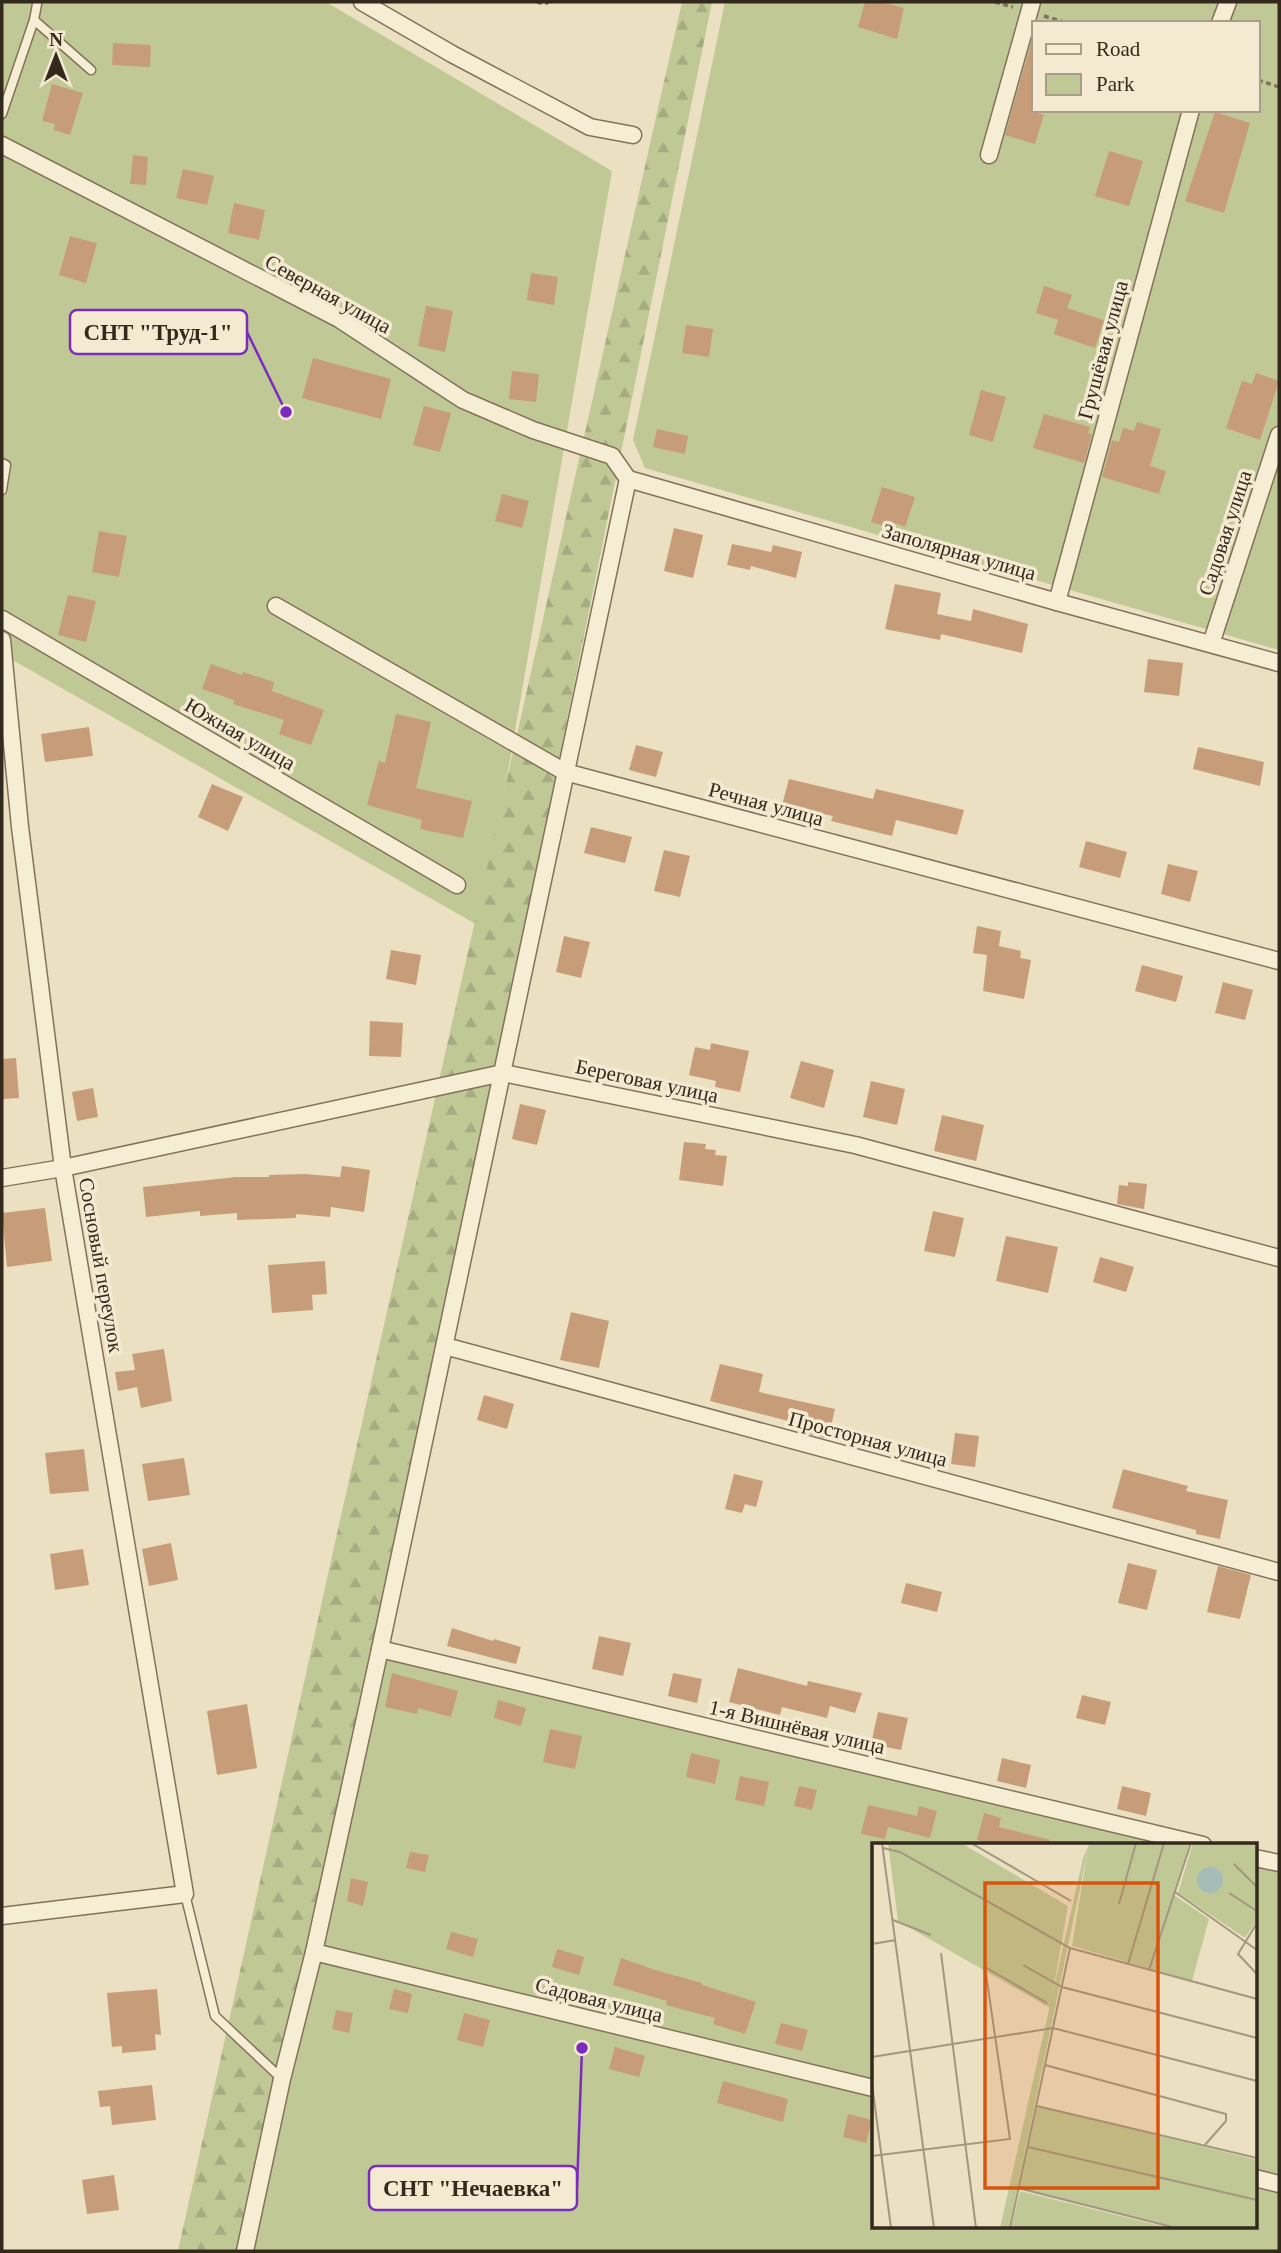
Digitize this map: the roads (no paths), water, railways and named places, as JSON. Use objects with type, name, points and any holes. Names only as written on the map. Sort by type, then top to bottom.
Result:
[{"type":"street","points":[[362,2],[452,54],[590,127],[633,135]]},
{"type":"street","points":[[1221,21],[1227,2]]},
{"type":"street","points":[[989,155],[1031,7]]},
{"type":"street","name":"Грушёвая улица","points":[[1056,602],[1190,112]]},
{"type":"street","name":"Северная улица","points":[[2,145],[338,319],[463,400],[533,430],[612,456],[628,480]]},
{"type":"street","name":"Садовая улица","points":[[1211,644],[1279,435]]},
{"type":"street","points":[[245,2251],[380,1650],[628,480]]},
{"type":"street","name":"Заполярная улица","points":[[628,480],[1279,663]]},
{"type":"street","name":"Речная улица","points":[[276,606],[565,772],[1279,961]]},
{"type":"street","name":"Южная улица","points":[[2,619],[457,885]]},
{"type":"street","name":"Сосновый переулок","points":[[2,640],[20,827],[63,1168],[185,1894]]},
{"type":"street","name":"Береговая улица","points":[[2,1178],[63,1168],[503,1073],[855,1145],[1279,1258]]},
{"type":"street","name":"Просторная улица","points":[[445,1346],[1279,1572]]},
{"type":"street","name":"1-я Вишнёвая улица","points":[[380,1650],[1195,1843]]},
{"type":"street","points":[[1256,1857],[1279,1863]]},
{"type":"street","points":[[2,1916],[185,1894]]},
{"type":"street","name":"Садовая улица","points":[[314,1952],[872,2088]]},
{"type":"street","points":[[1256,2178],[1279,2184]]},
{"type":"lane","points":[[2,114],[37,4]]},
{"type":"lane","points":[[34,20],[91,70]]},
{"type":"lane","points":[[2,463],[6,465],[2,490]]},
{"type":"lane","points":[[185,1894],[215,2016],[282,2079]]},
{"type":"place","name":"СНТ \"Труд-1\"","points":[[286,412]]},
{"type":"place","name":"СНТ \"Нечаевка\"","points":[[582,2048]]}]
